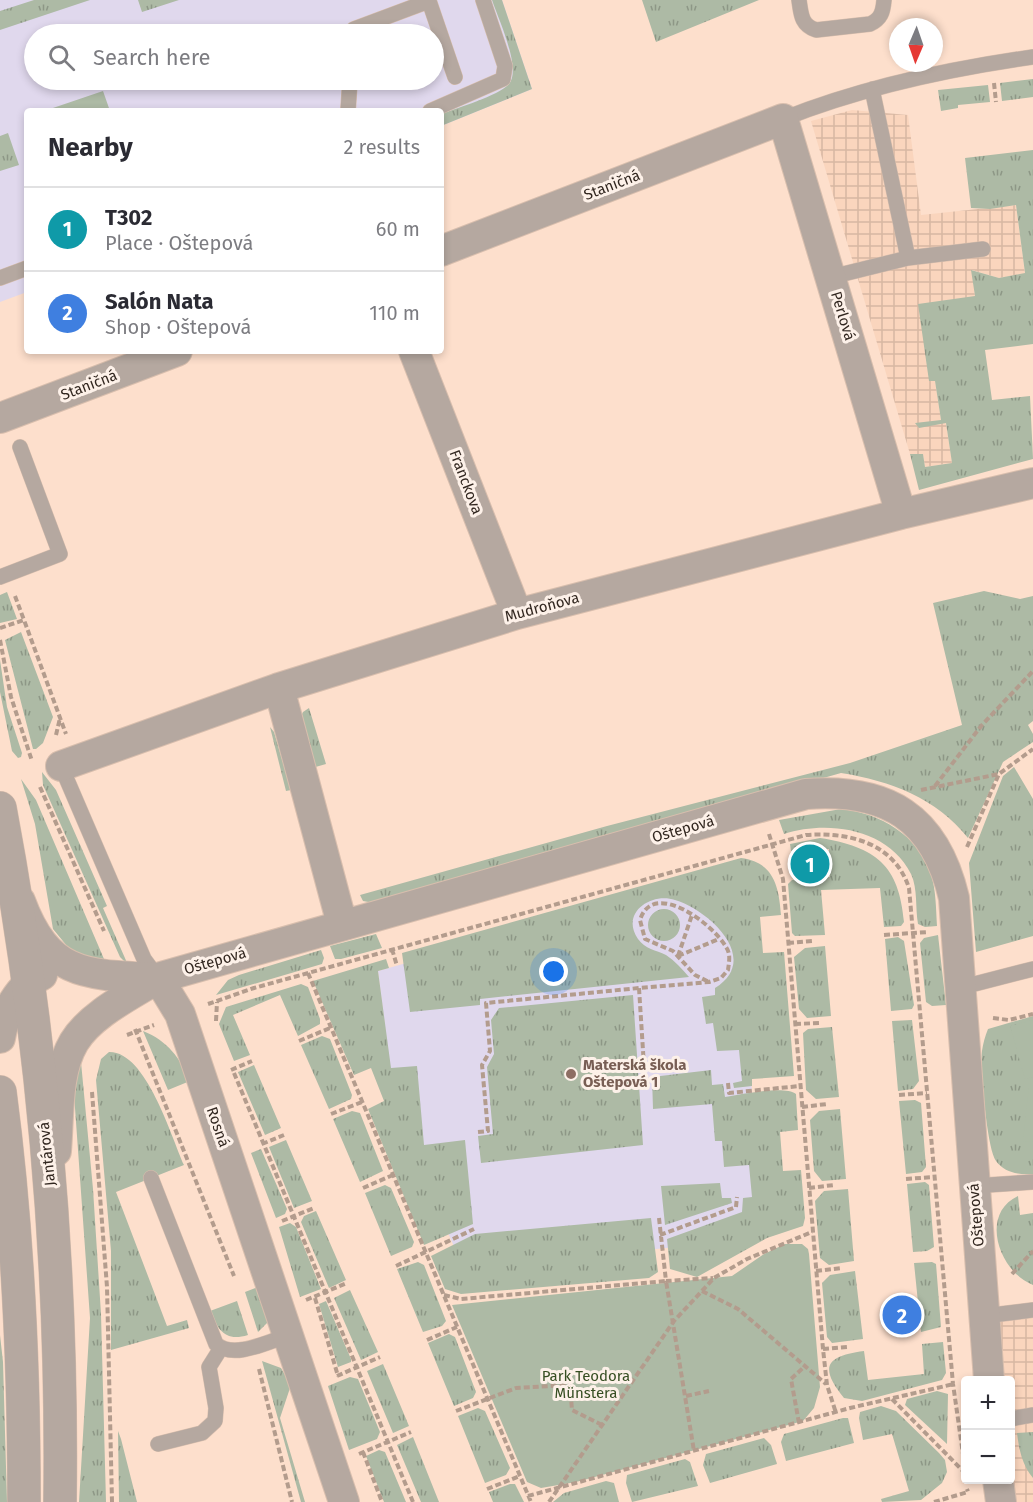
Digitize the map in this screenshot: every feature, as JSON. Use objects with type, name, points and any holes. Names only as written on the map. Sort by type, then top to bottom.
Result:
[{"type":"street","name":"Staničná","points":[[444,250],[783,119]]},
{"type":"street","name":"Perlová","points":[[783,119],[901,514]]},
{"type":"street","name":"Staničná","points":[[0,418],[169,354]]},
{"type":"street","name":"Franckova","points":[[415,354],[517,614]]},
{"type":"street","name":"Mudroňova","points":[[58,765],[279,688],[517,614],[901,514],[1033,483]]},
{"type":"street","points":[[279,688],[342,924]]},
{"type":"street","name":"Oštepová","points":[[52,1202],[64,1070],[73,1043],[91,1023],[158,978],[806,794],[850,794],[879,800],[903,813],[935,845],[947,870],[954,898],[973,1186],[989,1376]]},
{"type":"street","name":"Jantárová","points":[[0,808],[14,884],[12,997],[34,1030],[52,1202],[61,1399],[60,1502]]},
{"type":"street","points":[[14,884],[25,914],[44,946],[54,957],[81,972]]},
{"type":"street","points":[[0,1038],[12,997],[46,974],[81,972],[158,978]]},
{"type":"street","name":"Rosná","points":[[158,978],[180,1014],[344,1502]]},
{"type":"street","points":[[34,1030],[62,1034],[91,1023]]},
{"type":"street","points":[[0,1092],[18,1267],[24,1400],[24,1502]]},
{"type":"street","points":[[999,1484],[1001,1502]]},
{"type":"lane","points":[[437,108],[503,79],[506,66],[483,0]]},
{"type":"lane","points":[[799,0],[802,20],[808,27],[816,30],[870,24],[878,20],[882,14],[884,0]]},
{"type":"lane","points":[[368,24],[429,2],[437,24]]},
{"type":"lane","points":[[444,45],[455,77]]},
{"type":"lane","points":[[783,119],[836,98],[872,89],[1033,57]]},
{"type":"lane","points":[[872,89],[908,258]]},
{"type":"lane","points":[[348,108],[349,90]]},
{"type":"lane","points":[[831,277],[908,258],[983,249]]},
{"type":"lane","points":[[0,278],[24,269]]},
{"type":"lane","points":[[0,577],[60,554],[20,447]]},
{"type":"lane","name":"Rosná","points":[[58,765],[144,959],[158,978]]},
{"type":"lane","points":[[959,988],[1033,969]]},
{"type":"lane","points":[[151,1178],[213,1339],[221,1348],[235,1351],[289,1335]]},
{"type":"lane","points":[[973,1186],[1033,1182]]},
{"type":"lane","points":[[984,1316],[1033,1310]]},
{"type":"lane","points":[[158,1444],[202,1433],[215,1421],[216,1408],[209,1367],[221,1348]]},
{"type":"lane","points":[[1015,1418],[1033,1415]]},
{"type":"path","points":[[0,628],[24,620],[58,765],[30,758],[11,697],[0,640]]},
{"type":"path","points":[[935,787],[982,725],[1033,672]]},
{"type":"path","points":[[965,849],[971,841],[999,774],[1033,749]]},
{"type":"path","points":[[118,1037],[217,1001],[308,972],[772,843],[826,833],[846,835],[874,844],[897,864],[905,877],[913,933],[953,1384],[961,1441]]},
{"type":"path","points":[[772,843],[783,879],[823,1349],[827,1385],[836,1413]]},
{"type":"path","points":[[478,1132],[488,1131],[482,1065],[490,1051],[486,1003],[709,982],[721,978],[728,970],[730,958],[726,947],[692,915],[678,906],[663,903],[649,907],[642,914],[641,931],[645,939],[678,956],[695,975],[709,982]]},
{"type":"path","points":[[678,956],[692,915]]},
{"type":"path","points":[[884,935],[913,933]]},
{"type":"path","points":[[678,956],[719,939]]},
{"type":"path","points":[[788,943],[812,941]]},
{"type":"path","points":[[392,950],[397,966]]},
{"type":"path","points":[[308,972],[531,1502]]},
{"type":"path","points":[[639,988],[644,1066]]},
{"type":"path","points":[[217,1001],[217,1027]]},
{"type":"path","points":[[795,1024],[819,1023]]},
{"type":"path","points":[[300,1041],[330,1028]]},
{"type":"path","points":[[136,1032],[238,1288]]},
{"type":"path","points":[[229,1060],[412,1502]]},
{"type":"path","points":[[233,1069],[252,1061]]},
{"type":"path","points":[[728,1083],[729,1093],[800,1086]]},
{"type":"path","points":[[92,1084],[107,1287],[112,1502]]},
{"type":"path","points":[[899,1095],[927,1093]]},
{"type":"path","points":[[331,1114],[362,1102]]},
{"type":"path","points":[[802,1107],[827,1104]]},
{"type":"path","points":[[263,1144],[284,1135]]},
{"type":"path","points":[[363,1188],[393,1175]]},
{"type":"path","points":[[906,1179],[934,1176]]},
{"type":"path","points":[[809,1188],[834,1185]]},
{"type":"path","points":[[660,1235],[736,1207],[737,1197]]},
{"type":"path","points":[[294,1217],[314,1208]]},
{"type":"path","points":[[659,1218],[666,1281],[694,1451]]},
{"type":"path","points":[[396,1266],[426,1254],[474,1229]]},
{"type":"path","points":[[549,1502],[674,1321],[714,1278],[747,1259],[812,1232]]},
{"type":"path","points":[[816,1271],[842,1268]]},
{"type":"path","points":[[443,1295],[461,1299],[714,1278]]},
{"type":"path","points":[[326,1294],[347,1283]]},
{"type":"path","points":[[702,1291],[738,1309],[827,1385]]},
{"type":"path","points":[[315,1298],[338,1376]]},
{"type":"path","points":[[427,1340],[458,1327]]},
{"type":"path","points":[[253,1346],[292,1502]]},
{"type":"path","points":[[823,1349],[848,1347]]},
{"type":"path","points":[[357,1369],[380,1357]]},
{"type":"path","points":[[799,1423],[791,1379],[805,1366]]},
{"type":"path","points":[[528,1496],[959,1382]]},
{"type":"path","points":[[456,1411],[487,1397],[516,1388],[570,1385],[572,1410],[602,1425]]},
{"type":"path","points":[[686,1396],[710,1391]]},
{"type":"path","points":[[892,1398],[961,1471]]},
{"type":"path","points":[[388,1442],[411,1432]]},
{"type":"path","points":[[363,1452],[382,1502]]},
{"type":"path","points":[[487,1489],[520,1476]]},
{"type":"path","points":[[934,1502],[968,1492],[967,1484]]},
{"type":"shaded area","points":[[0,0],[502,0],[532,89],[444,125],[444,108],[24,108],[24,293],[0,302]]},
{"type":"shaded area","points":[[852,110],[908,115],[921,215],[1016,205],[1025,274],[999,278],[972,270],[975,296],[929,381],[935,380],[941,420],[946,423],[952,463],[925,467],[923,454],[910,454],[811,121]]},
{"type":"shaded area","name":"Materská škola Oštepová 1","points":[[729,872],[764,1206],[697,1245],[463,1268],[395,1107],[378,971]]},
{"type":"shaded area","points":[[1033,1310],[1033,1502],[1001,1502],[1008,1484],[1015,1484],[1015,1376],[989,1376],[984,1316]]},
{"type":"green space","points":[[34,0],[90,0],[0,30],[0,11]]},
{"type":"green space","points":[[138,0],[179,0],[142,12]]},
{"type":"green space","points":[[492,0],[502,0],[532,89],[444,125],[444,113],[496,93],[509,84],[513,67]]},
{"type":"green space","points":[[642,0],[759,0],[656,42]]},
{"type":"green space","points":[[1033,79],[1033,97],[1002,101],[1000,83]]},
{"type":"green space","points":[[988,85],[990,102],[958,105],[958,108],[941,111],[938,90]]},
{"type":"green space","points":[[103,91],[109,108],[53,108]]},
{"type":"green space","points":[[8,133],[19,165],[0,171],[0,136]]},
{"type":"green space","points":[[1033,150],[1033,344],[985,350],[992,400],[1030,396],[1033,459],[919,490],[910,454],[923,454],[925,467],[952,463],[946,423],[919,428],[915,423],[941,420],[935,381],[929,381],[918,304],[975,296],[971,270],[999,278],[1025,273],[1016,205],[990,209],[971,208],[965,158]]},
{"type":"green space","points":[[984,591],[1020,599],[1033,596],[1033,721],[1028,725],[1033,734],[1033,742],[1003,762],[968,838],[942,812],[927,802],[895,787],[860,776],[841,773],[379,904],[363,901],[360,895],[607,826],[850,763],[962,725],[933,603]]},
{"type":"green space","points":[[7,592],[17,619],[0,623],[0,595]]},
{"type":"green space","points":[[21,632],[53,717],[43,743],[36,749],[33,749],[5,640]]},
{"type":"green space","points":[[0,660],[7,707],[22,753],[18,758],[12,751],[0,692]]},
{"type":"green space","points":[[309,708],[326,764],[312,768],[300,718]]},
{"type":"green space","points":[[270,727],[274,732],[291,790],[286,791]]},
{"type":"green space","points":[[1014,767],[1033,799],[1033,936],[976,952],[969,863],[1003,776]]},
{"type":"green space","points":[[42,772],[56,790],[107,906],[103,908],[128,965],[120,957],[43,785]]},
{"type":"green space","points":[[21,779],[36,800],[107,966],[86,959],[67,946],[53,929],[35,824]]},
{"type":"green space","points":[[841,809],[870,815],[883,821],[896,828],[917,848],[933,880],[937,926],[925,927],[918,924],[915,886],[911,874],[901,858],[888,846],[855,831],[837,828],[801,830],[784,834],[779,820]]},
{"type":"green space","points":[[820,838],[856,847],[881,862],[897,886],[904,922],[901,926],[884,927],[880,888],[821,890],[825,935],[795,936],[792,933],[788,884],[792,880],[830,877],[829,849],[791,851],[790,844]]},
{"type":"green space","points":[[741,858],[752,860],[768,870],[779,895],[781,915],[760,917],[763,953],[784,952],[794,1076],[752,1079],[752,1086],[734,1088],[733,1083],[742,1081],[739,1050],[717,1051],[713,1023],[706,1024],[702,997],[715,995],[715,988],[728,976],[733,963],[732,950],[715,925],[702,914],[688,905],[666,898],[648,902],[641,907],[635,913],[633,930],[641,942],[669,957],[689,977],[480,999],[480,1005],[410,1012],[402,953]]},
{"type":"green space","points":[[664,909],[676,913],[680,925],[676,937],[664,941],[652,937],[648,925],[652,913]]},
{"type":"green space","points":[[376,934],[382,948],[335,959],[330,946]]},
{"type":"green space","points":[[938,935],[946,1005],[932,1006],[926,1002],[920,943],[924,938]]},
{"type":"green space","points":[[898,937],[904,941],[914,1005],[912,1009],[891,1011],[885,939]]},
{"type":"green space","points":[[825,946],[831,1016],[807,1018],[799,1009],[794,957],[805,948]]},
{"type":"green space","points":[[321,950],[324,958],[322,964],[216,995],[228,980],[239,975]]},
{"type":"green space","points":[[386,959],[389,968],[378,971],[391,1068],[417,1066],[424,1145],[465,1140],[473,1224],[424,1245],[368,1109],[384,1101],[371,1068],[354,1075],[313,981]]},
{"type":"green space","points":[[301,984],[308,987],[320,1024],[298,1036],[280,995],[233,1015],[250,1055],[234,1061],[219,1024],[226,1007]]},
{"type":"green space","points":[[633,995],[643,1145],[481,1163],[478,1136],[493,1134],[487,1067],[494,1054],[491,1020],[499,1008]]},
{"type":"green space","points":[[1033,1016],[1033,1174],[1023,1174],[1004,1168],[996,1161],[993,1154],[985,1108],[982,1051],[988,1029]]},
{"type":"green space","points":[[912,1020],[919,1081],[913,1089],[898,1091],[892,1021]]},
{"type":"green space","points":[[1033,1020],[1033,1077],[1025,1079],[1010,1026]]},
{"type":"green space","points":[[832,1027],[839,1097],[816,1099],[806,1090],[803,1033],[808,1029]]},
{"type":"green space","points":[[143,1031],[152,1035],[172,1051],[190,1081],[168,1090]]},
{"type":"green space","points":[[322,1036],[330,1039],[352,1095],[351,1099],[329,1109],[301,1045]]},
{"type":"green space","points":[[109,1052],[122,1055],[146,1080],[156,1097],[184,1165],[116,1192],[167,1326],[187,1320],[189,1328],[111,1350],[111,1251],[96,1080],[101,1059]]},
{"type":"green space","points":[[81,1062],[93,1189],[101,1314],[106,1502],[79,1502],[90,1318],[73,1080]]},
{"type":"green space","points":[[254,1065],[281,1128],[265,1135],[238,1072]]},
{"type":"green space","points":[[711,1070],[712,1085],[723,1084],[725,1097],[772,1090],[790,1091],[796,1094],[798,1130],[780,1132],[783,1171],[801,1170],[805,1218],[803,1226],[767,1238],[697,1277],[670,1269],[667,1239],[742,1212],[743,1198],[752,1197],[749,1165],[724,1167],[722,1141],[715,1141],[712,1104],[653,1109],[652,1077]]},
{"type":"green space","points":[[1029,1085],[1033,1085],[1033,1142],[1023,1141]]},
{"type":"green space","points":[[915,1100],[921,1103],[926,1167],[922,1172],[906,1174],[899,1101]]},
{"type":"green space","points":[[840,1109],[846,1179],[822,1181],[814,1171],[810,1120],[819,1111]]},
{"type":"green space","points":[[352,1111],[360,1113],[383,1171],[360,1182],[333,1119]]},
{"type":"green space","points":[[286,1140],[312,1201],[294,1208],[269,1147]]},
{"type":"green space","points":[[261,1149],[287,1209],[285,1214],[276,1218],[251,1153]]},
{"type":"green space","points":[[925,1182],[929,1185],[934,1247],[927,1251],[913,1252],[907,1184]]},
{"type":"green space","points":[[720,1183],[722,1198],[731,1198],[732,1203],[665,1225],[661,1186]]},
{"type":"green space","points":[[385,1185],[391,1188],[414,1242],[412,1247],[391,1256],[365,1193]]},
{"type":"green space","points":[[848,1189],[854,1261],[829,1265],[820,1258],[815,1201],[824,1191]]},
{"type":"green space","points":[[1018,1196],[1020,1215],[1033,1213],[1033,1285],[1011,1268],[998,1242],[999,1216],[1006,1204]]},
{"type":"green space","points":[[316,1211],[346,1280],[329,1288],[301,1222],[304,1216]]},
{"type":"green space","points":[[651,1218],[658,1272],[649,1278],[461,1294],[445,1289],[431,1256],[475,1234]]},
{"type":"green space","points":[[290,1223],[296,1227],[321,1289],[300,1297],[279,1227]]},
{"type":"green space","name":"Park Teodora Münstera","points":[[785,1244],[802,1244],[808,1249],[809,1254],[820,1387],[814,1408],[803,1421],[576,1482],[541,1488],[527,1482],[452,1305],[732,1276],[764,1254]]},
{"type":"green space","points":[[418,1262],[424,1265],[446,1321],[442,1326],[423,1332],[397,1269]]},
{"type":"green space","points":[[932,1262],[936,1264],[941,1327],[921,1332],[914,1263]]},
{"type":"green space","points":[[855,1271],[863,1339],[832,1343],[827,1337],[822,1283],[830,1275]]},
{"type":"green space","points":[[268,1283],[271,1319],[258,1332],[245,1292]]},
{"type":"green space","points":[[350,1290],[378,1352],[361,1360],[334,1298]]},
{"type":"green space","points":[[237,1301],[248,1335],[233,1337],[219,1329],[210,1311]]},
{"type":"green space","points":[[326,1301],[351,1359],[351,1362],[338,1367],[319,1304]]},
{"type":"green space","points":[[449,1334],[455,1337],[476,1392],[473,1398],[454,1406],[428,1343]]},
{"type":"green space","points":[[0,1335],[3,1362],[7,1502],[0,1502]]},
{"type":"green space","points":[[943,1342],[946,1373],[942,1380],[862,1401],[844,1398],[831,1378],[830,1364],[842,1356],[864,1351],[868,1380],[924,1374],[922,1344]]},
{"type":"green space","points":[[262,1361],[281,1368],[291,1385],[280,1418],[305,1502],[301,1502]]},
{"type":"green space","points":[[383,1364],[409,1426],[393,1433],[367,1371]]},
{"type":"green space","points":[[350,1377],[358,1379],[380,1432],[377,1439],[349,1450],[328,1386]]},
{"type":"green space","points":[[937,1391],[948,1394],[947,1444],[905,1405],[907,1399]]},
{"type":"green space","points":[[881,1406],[896,1411],[945,1460],[947,1472],[942,1483],[921,1500],[882,1502],[881,1499],[909,1491],[892,1434],[863,1440],[860,1412]]},
{"type":"green space","points":[[478,1408],[485,1411],[510,1468],[506,1475],[485,1483],[458,1416]]},
{"type":"green space","points":[[848,1418],[854,1443],[786,1461],[781,1442],[784,1434]]},
{"type":"green space","points":[[118,1431],[121,1439],[137,1502],[119,1502]]},
{"type":"green space","points":[[1033,1432],[1033,1478],[1020,1451],[1017,1433]]},
{"type":"green space","points":[[413,1437],[439,1502],[421,1502],[397,1445]]},
{"type":"green space","points":[[764,1438],[771,1445],[777,1464],[710,1483],[703,1465],[706,1454]]},
{"type":"green space","points":[[379,1450],[385,1452],[406,1502],[384,1502],[366,1456]]},
{"type":"green space","points":[[685,1459],[690,1462],[698,1486],[632,1502],[626,1483],[627,1475]]},
{"type":"green space","points":[[606,1481],[614,1483],[619,1502],[553,1502],[564,1493]]},
{"type":"green space","points":[[515,1484],[524,1502],[493,1502],[489,1492]]},
{"type":"place","name":"T302","points":[[810,864]]},
{"type":"place","name":"Materská škola Oštepová 1","points":[[571,1074]]},
{"type":"place","name":"Salón Nata","points":[[902,1315]]}]
